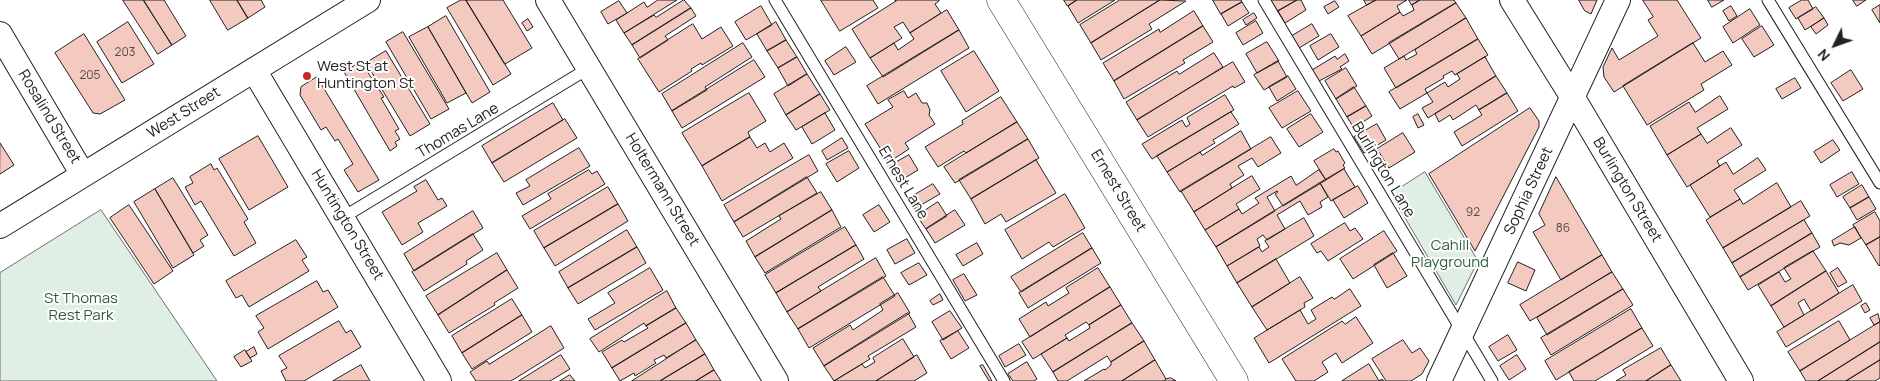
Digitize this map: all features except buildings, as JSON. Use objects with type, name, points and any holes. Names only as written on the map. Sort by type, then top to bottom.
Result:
[{"type":"street","name":"West Street","points":[[0,226],[368,0]]},
{"type":"street","name":"Holtermann Street","points":[[548,0],[776,381]]},
{"type":"street","name":"Ernest Street","points":[[1001,0],[1234,381]]},
{"type":"street","name":"Burlington Street","points":[[1512,0],[1573,98],[1741,381]]},
{"type":"street","name":"Sophia Street","points":[[1440,381],[1618,0]]},
{"type":"street","name":"Rosalind Street","points":[[0,34],[83,175]]},
{"type":"street","name":"Huntington Street","points":[[254,70],[439,381]]},
{"type":"lane","name":"Ernest Lane","points":[[775,0],[1004,381]]},
{"type":"lane","name":"Burlington Lane","points":[[1264,0],[1492,381]]},
{"type":"lane","points":[[1768,0],[1880,182]]},
{"type":"lane","name":"Thomas Lane","points":[[342,218],[589,68]]},
{"type":"green space","name":"Cahill Playground","points":[[1425,172],[1478,261],[1456,305],[1391,194]]},
{"type":"green space","name":"St Thomas Rest Park","points":[[101,210],[217,381],[0,381],[0,273]]},
{"type":"place","name":"West St at Huntington St","points":[[307,76]]}]
